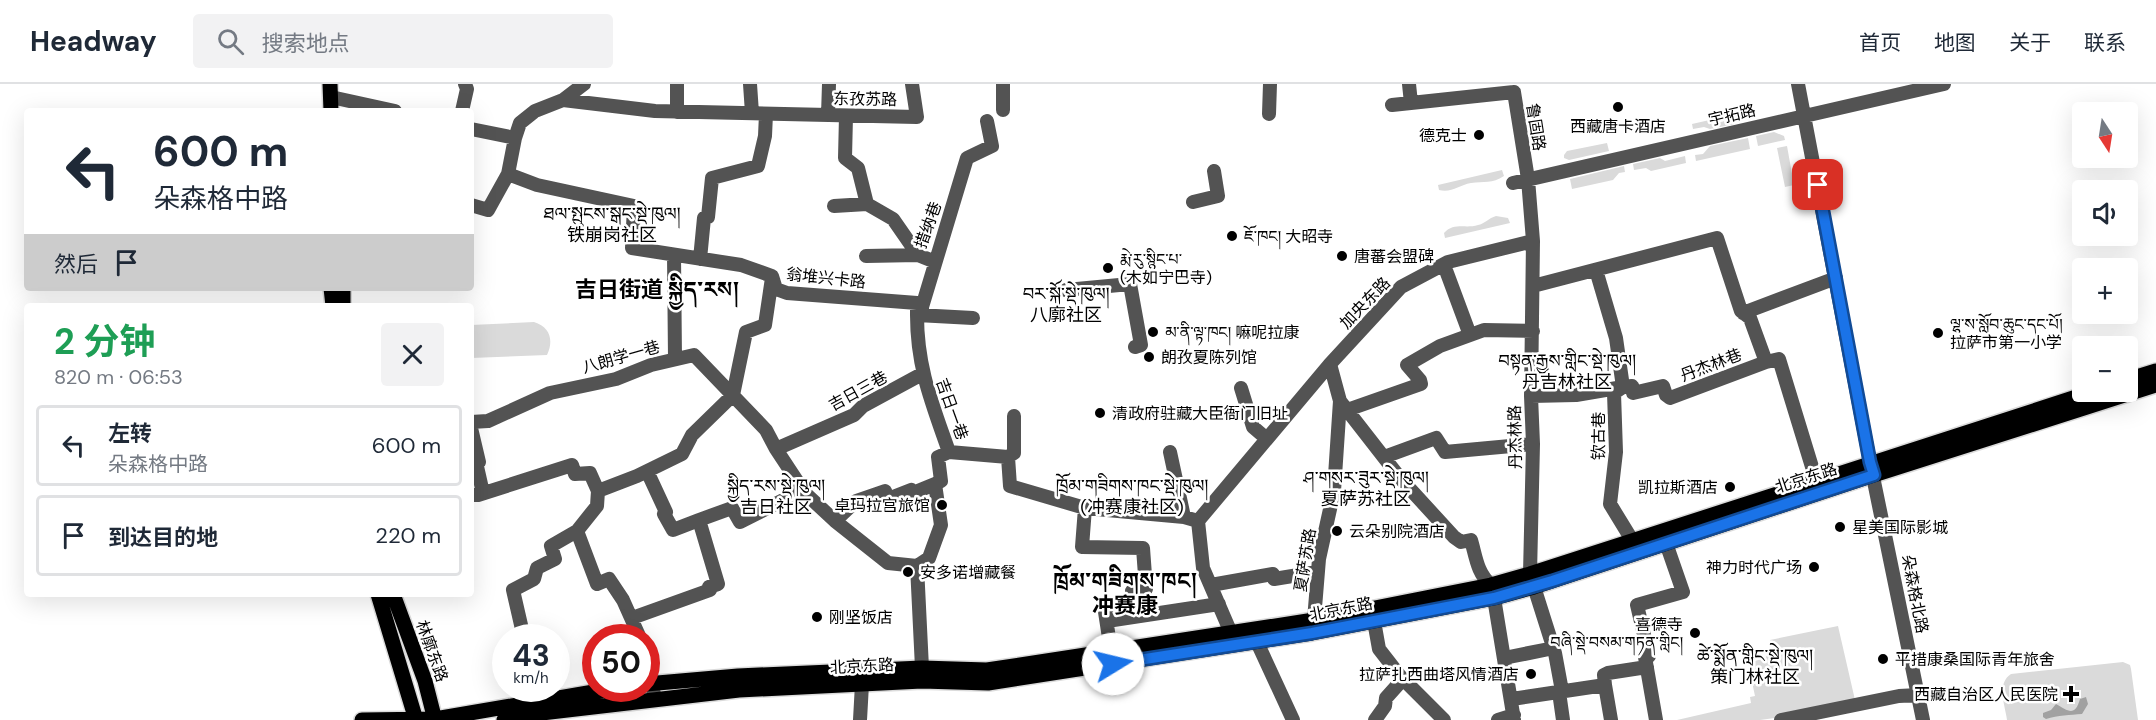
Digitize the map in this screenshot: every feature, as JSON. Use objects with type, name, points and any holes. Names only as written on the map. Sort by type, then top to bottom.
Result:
[{"type":"main road","points":[[2138,377],[2156,371]]},
{"type":"main road","name":"北京东路","points":[[1532,580],[1632,540],[1816,480],[1872,468],[2156,385]]},
{"type":"main road","name":"北京东路","points":[[660,699],[739,690],[922,681],[988,683],[1257,642],[1374,621],[1666,543],[2072,399]]},
{"type":"main road","name":"北京东路","points":[[660,682],[738,676],[922,668],[987,670],[1493,591]]},
{"type":"main road","name":"林廓东路","points":[[379,597],[416,719]]},
{"type":"main road","name":"林廓东路","points":[[394,597],[425,681],[435,719]]},
{"type":"main road","points":[[362,720],[435,719],[505,702]]},
{"type":"main road","name":"北京东路","points":[[504,720],[640,702]]},
{"type":"street","points":[[463,108],[467,89],[465,84]]},
{"type":"street","points":[[563,100],[585,84]]},
{"type":"street","points":[[677,84],[677,112]]},
{"type":"street","points":[[700,259],[704,218],[708,218],[712,178],[758,166],[765,136],[750,84]]},
{"type":"street","points":[[828,115],[829,84]]},
{"type":"street","name":"东孜苏路","points":[[516,138],[520,123],[536,111],[563,100],[655,111],[917,117],[912,84]]},
{"type":"street","points":[[1003,84],[1003,110]]},
{"type":"street","points":[[1269,114],[1270,84]]},
{"type":"street","points":[[1409,84],[1411,103]]},
{"type":"street","name":"朵森格北路","points":[[1798,84],[1923,720]]},
{"type":"street","name":"宇拓路","points":[[1513,183],[1944,84]]},
{"type":"street","points":[[1392,105],[1518,88]]},
{"type":"street","name":"鲁固路","points":[[1518,88],[1528,179]]},
{"type":"street","points":[[335,97],[382,108]]},
{"type":"street","points":[[846,116],[845,158],[858,168],[867,204]]},
{"type":"street","points":[[918,310],[922,307],[967,158],[992,146],[987,121]]},
{"type":"street","points":[[474,130],[516,138],[508,174],[488,210],[474,206]]},
{"type":"street","name":"措纳巷","points":[[918,310],[969,158]]},
{"type":"street","points":[[1193,202],[1218,196],[1214,171]]},
{"type":"street","name":"翁堆兴卡路","points":[[508,174],[537,185],[634,206],[632,248],[741,265],[772,276],[776,289],[787,293],[973,318]]},
{"type":"street","name":"丹杰林路","points":[[1528,179],[1533,241],[1532,580],[1554,648],[1563,720]]},
{"type":"street","points":[[834,206],[867,204],[893,219],[918,255]]},
{"type":"street","name":"丹杰林巷","points":[[1533,286],[1717,238],[1743,313],[1750,318],[1766,362]]},
{"type":"street","name":"加央东路","points":[[1198,521],[1330,364],[1401,287],[1444,265],[1533,241]]},
{"type":"street","points":[[674,255],[675,359]]},
{"type":"street","points":[[866,256],[918,255],[933,261]]},
{"type":"street","points":[[1444,265],[1470,335]]},
{"type":"street","points":[[1596,270],[1616,338],[1623,387]]},
{"type":"street","points":[[598,491],[682,454],[692,435],[733,395],[746,332],[765,325],[772,276]]},
{"type":"street","points":[[1743,313],[1836,278]]},
{"type":"street","points":[[1066,290],[1130,284],[1141,345],[1135,347]]},
{"type":"street","name":"吉日一巷","points":[[918,310],[917,342],[922,374],[949,452],[1008,457]]},
{"type":"street","points":[[1498,720],[1514,717],[1512,699],[1493,591],[1479,571],[1471,540],[1461,542],[1454,537],[1384,457],[1343,405],[1421,384],[1407,364],[1440,346],[1484,330],[1533,332]]},
{"type":"street","name":"八朗学一巷","points":[[474,422],[488,421],[550,393],[616,379],[651,365],[694,355],[733,395]]},
{"type":"street","name":"丹杰林巷","points":[[1623,387],[1632,386],[1634,393],[1663,386],[1666,396],[1670,398],[1779,359],[1816,480]]},
{"type":"street","name":"夏萨苏路","points":[[1314,620],[1317,572],[1334,491],[1343,405],[1330,364]]},
{"type":"street","name":"吉日三巷","points":[[776,449],[854,415],[863,406],[922,374]]},
{"type":"street","points":[[1241,387],[1253,427],[1267,439]]},
{"type":"street","name":"钦古巷","points":[[1531,396],[1575,395],[1623,387]]},
{"type":"street","name":"钦古巷","points":[[1623,387],[1614,393],[1616,452],[1610,504],[1632,540]]},
{"type":"street","points":[[733,395],[766,430],[803,490],[835,521],[888,563],[916,566],[928,558],[940,525],[935,484]]},
{"type":"street","points":[[1014,416],[1014,453],[1008,457],[1010,486],[1085,508],[1184,517],[1198,521],[1203,568],[1231,633]]},
{"type":"street","points":[[1384,457],[1436,438],[1445,452],[1533,444]]},
{"type":"street","points":[[474,441],[479,462],[476,462],[477,494],[572,465],[575,474],[590,473],[598,491],[597,506],[577,531],[551,546],[555,559],[537,568],[534,579],[513,590],[521,624]]},
{"type":"street","points":[[835,521],[856,501],[885,491],[888,499],[911,490],[913,493],[941,481],[939,457],[949,452]]},
{"type":"street","points":[[1170,452],[1184,517]]},
{"type":"street","points":[[646,471],[673,530],[732,508],[740,522],[803,490]]},
{"type":"street","points":[[1085,508],[1082,547],[1143,548],[1146,589],[1132,591],[1132,606],[1105,612],[1111,651]]},
{"type":"street","points":[[632,618],[710,590],[710,587],[718,584],[699,520]]},
{"type":"street","points":[[577,531],[597,584],[609,579],[634,624]]},
{"type":"street","points":[[1656,720],[1645,657],[1648,656],[1638,605],[1683,592],[1666,543]]},
{"type":"street","points":[[916,566],[922,668]]},
{"type":"street","points":[[1211,585],[1273,574],[1274,579],[1317,572]]},
{"type":"street","points":[[1107,621],[1219,604]]},
{"type":"street","points":[[1374,621],[1379,649],[1403,679],[1444,720]]},
{"type":"street","points":[[1257,642],[1293,720]]},
{"type":"street","points":[[1504,658],[1554,648]]},
{"type":"street","points":[[1611,720],[1604,675],[1647,667]]},
{"type":"street","points":[[1375,720],[1385,706],[1386,698],[1403,679]]},
{"type":"street","points":[[860,720],[862,684]]},
{"type":"street","points":[[1512,699],[1605,685]]},
{"type":"street","points":[[1790,719],[1918,694]]},
{"type":"shaded area","points":[[1714,119],[1720,122],[1734,119],[1735,124],[1710,129],[1704,127],[1693,129],[1692,124]]},
{"type":"shaded area","points":[[1774,132],[1784,136],[1785,140],[1758,146],[1756,136]]},
{"type":"shaded area","points":[[1748,138],[1750,149],[1696,161],[1695,155],[1703,154],[1710,146]]},
{"type":"shaded area","points":[[1607,143],[1609,151],[1569,160],[1564,158],[1567,151]]},
{"type":"shaded area","points":[[1787,146],[1794,185],[1785,187],[1777,148]]},
{"type":"shaded area","points":[[1685,156],[1686,163],[1651,171],[1646,168],[1634,170],[1633,164],[1660,158],[1665,161]]},
{"type":"shaded area","points":[[1624,166],[1625,172],[1619,173],[1613,180],[1572,189],[1570,179]]},
{"type":"shaded area","points":[[1502,170],[1504,176],[1496,180],[1439,190],[1438,185]]},
{"type":"shaded area","points":[[1496,216],[1508,218],[1510,223],[1445,238],[1444,233],[1452,228],[1478,225]]},
{"type":"shaded area","points":[[534,322],[539,324],[549,335],[550,344],[547,355],[474,358],[474,325]]},
{"type":"shaded area","points":[[1838,626],[1855,700],[1788,712],[1788,716],[1760,720],[1677,720],[1751,703],[1750,697],[1755,696],[1748,663],[1765,658],[1772,650],[1770,640]]},
{"type":"shaded area","points":[[2123,662],[2130,665],[2138,720],[2007,720],[2003,689],[2006,678],[2011,674]]},
{"type":"shaded area","points":[[2086,697],[2088,704],[2082,714],[2046,719],[2043,717],[2043,713],[2051,710],[2056,704],[2071,711],[2076,708],[2080,699]]},
{"type":"place","name":"西藏唐卡酒店","points":[[1618,107]]},
{"type":"place","name":"德克士","points":[[1479,135]]},
{"type":"place","name":"ཇོ་ཁང། 大昭寺","points":[[1232,236]]},
{"type":"place","name":"唐蕃会盟碑","points":[[1342,256]]},
{"type":"place","name":"རྨེ་རུ་སྙིང་པ་ (木如宁巴寺)","points":[[1108,268]]},
{"type":"place","name":"མ་ནི་ལྟ་ཁང། 嘛呢拉康","points":[[1153,332]]},
{"type":"place","name":"ལྷ་ས་སློབ་ཆུང་དང་པོ། 拉萨市第一小学","points":[[1938,333]]},
{"type":"place","name":"朗孜夏陈列馆","points":[[1149,357]]},
{"type":"place","name":"清政府驻藏大臣衙门旧址","points":[[1100,413]]},
{"type":"place","name":"凯拉斯酒店","points":[[1730,487]]},
{"type":"place","name":"卓玛拉宫旅馆","points":[[942,505]]},
{"type":"place","name":"星美国际影城","points":[[1840,527]]},
{"type":"place","name":"云朵别院酒店","points":[[1337,531]]},
{"type":"place","name":"神力时代广场","points":[[1814,567]]},
{"type":"place","name":"安多诺增藏餐","points":[[908,572]]},
{"type":"place","name":"刚坚饭店","points":[[817,617]]},
{"type":"place","name":"喜德寺 བཞི་སྡེ་བསམ་གཏན་གླིང།","points":[[1695,633]]},
{"type":"place","name":"平措康桑国际青年旅舍","points":[[1883,659]]},
{"type":"place","name":"拉萨扎西曲塔风情酒店","points":[[1531,674]]},
{"type":"place","name":"西藏自治区人民医院","points":[[2071,694]]},
{"type":"district","name":"ཐལ་སྤུངས་སྒང་སྡེ་ཁུལ། 铁崩岗社区","points":[[612,224]]},
{"type":"district","name":"吉日街道 སྐྱིད་རས།","points":[[657,289]]},
{"type":"district","name":"བར་སྐོ་སྡེ་ཁུལ། 八廓社区","points":[[1066,304]]},
{"type":"district","name":"བསྟན་རྒྱས་གླིང་སྡེ་ཁུལ། 丹吉林社区","points":[[1567,371]]},
{"type":"district","name":"ཤ་གསར་ཟུར་སྡེ་ཁུལ། 夏萨苏社区","points":[[1366,488]]},
{"type":"district","name":"སྐྱིད་རས་སྡེ་ཁུལ། 吉日社区","points":[[776,496]]},
{"type":"district","name":"ཁྲོམ་གཟིགས་ཁང་སྡེ་ཁུལ། (冲赛康社区)","points":[[1132,496]]},
{"type":"district","name":"ཁྲོམ་གཟིགས་ཁང། 冲赛康","points":[[1125,592]]},
{"type":"district","name":"ཚེ་སྨོན་གླིང་སྡེ་ཁུལ། 策门林社区","points":[[1755,666]]},
{"type":"route","points":[[1113,664],[1312,633],[1494,598],[1534,587],[1874,475],[1818,185]]}]
